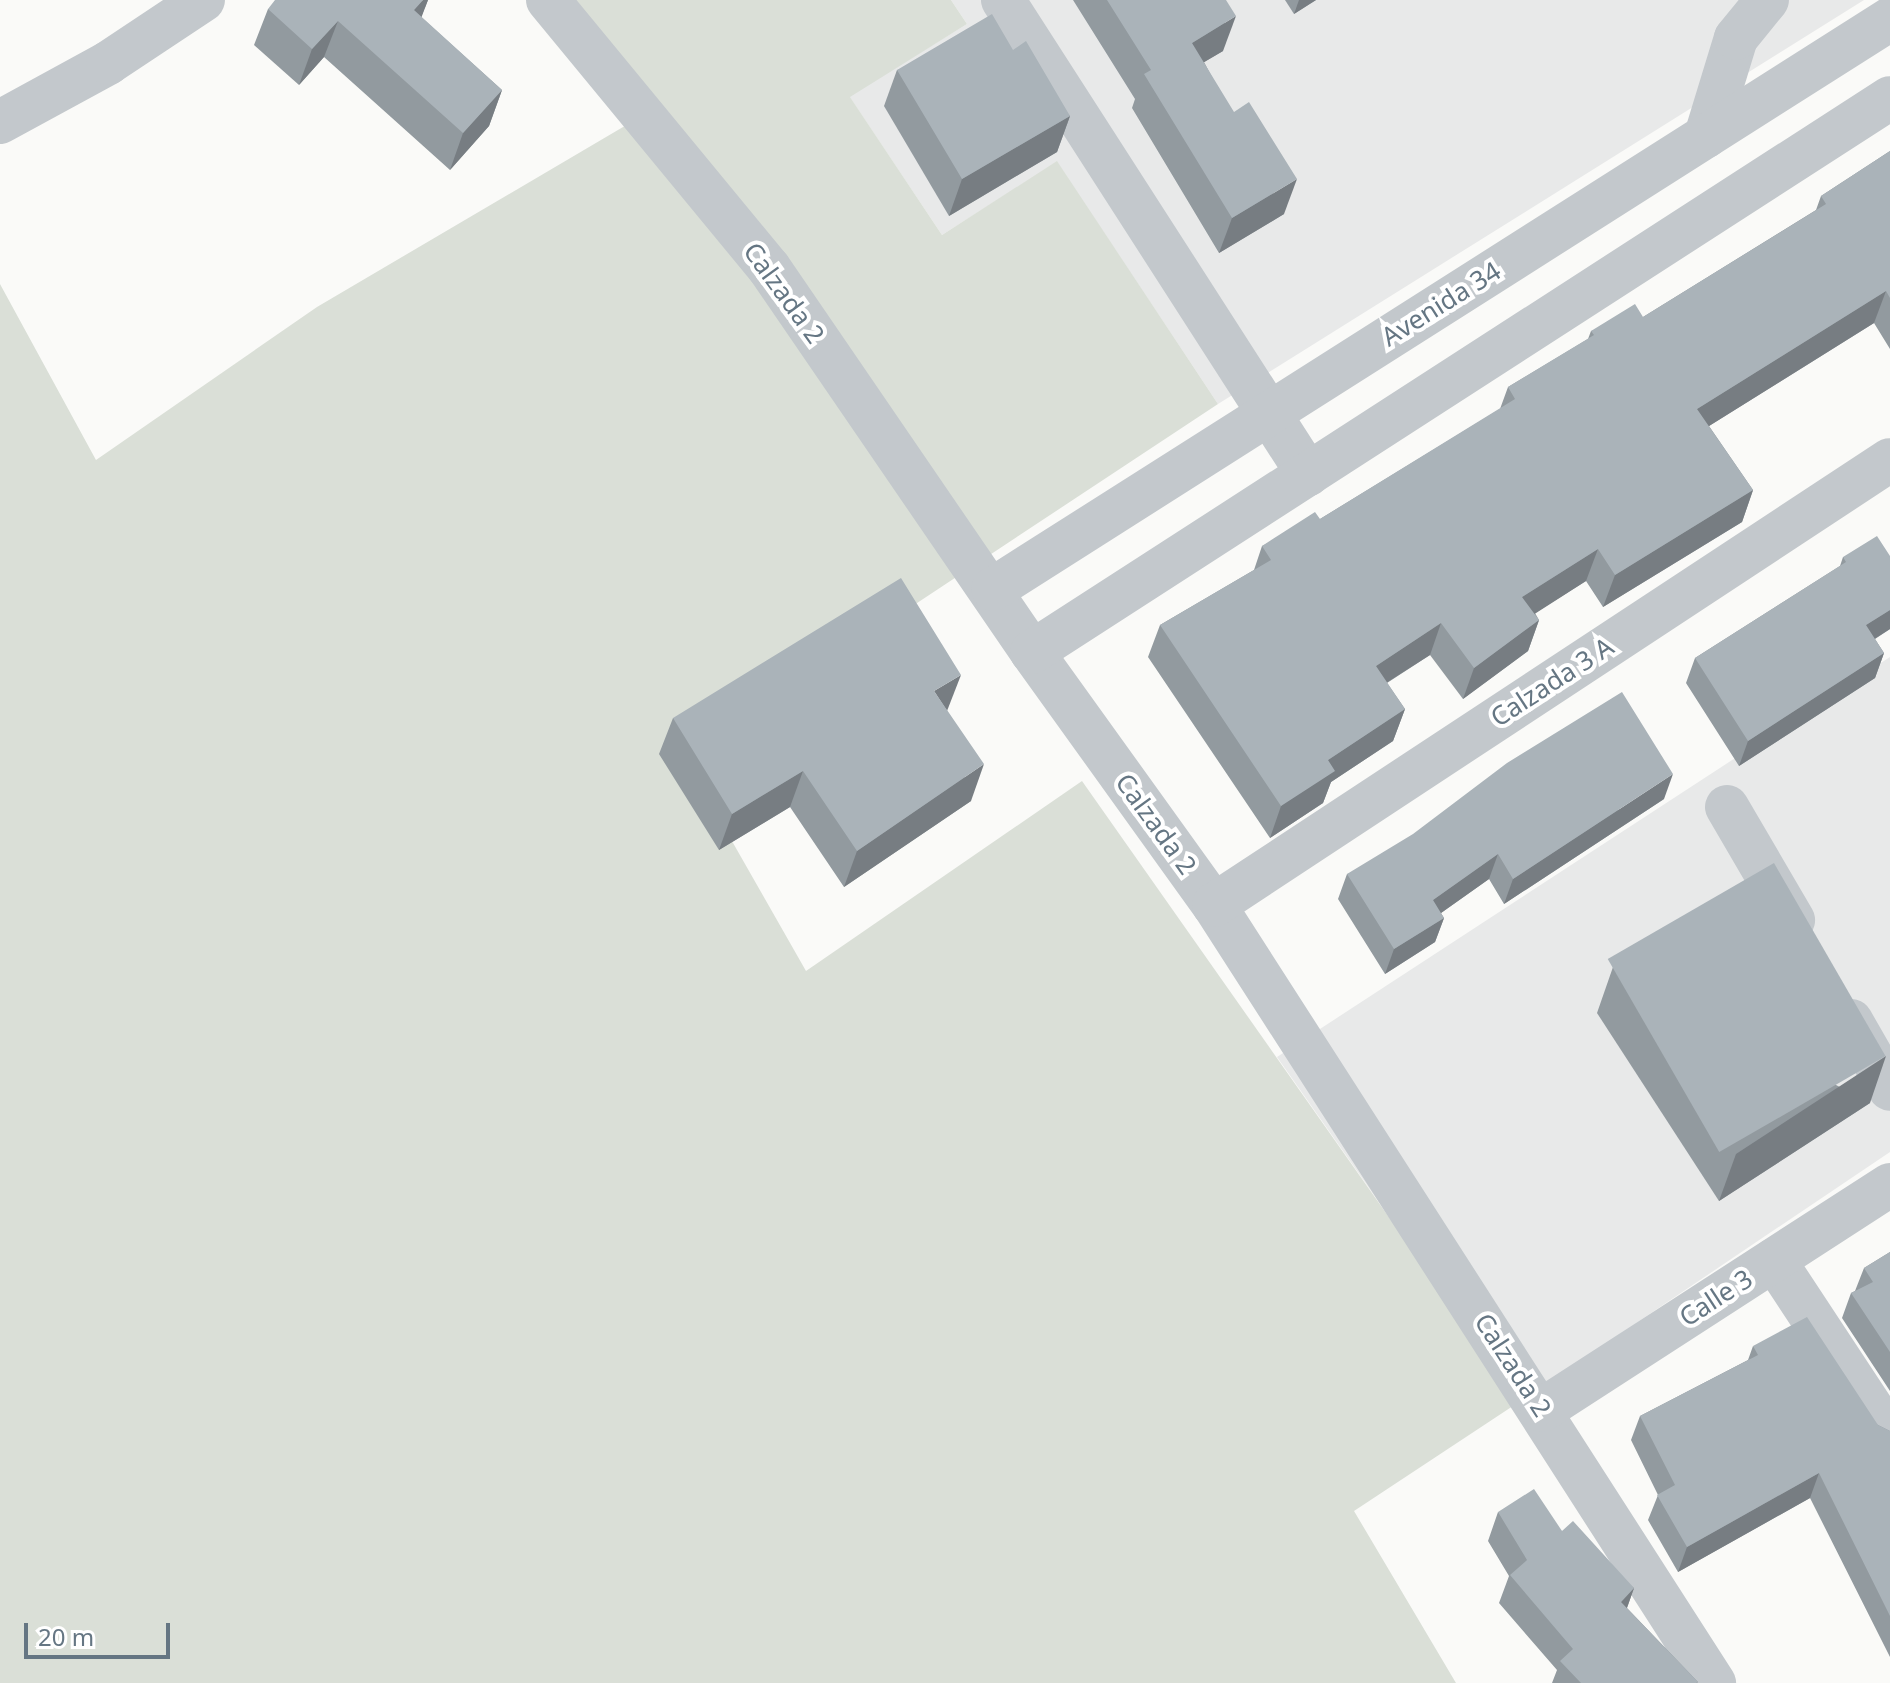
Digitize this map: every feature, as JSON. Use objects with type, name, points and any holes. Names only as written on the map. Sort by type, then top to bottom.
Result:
[{"type":"street","name":"Calzada 2","points":[[548,0],[769,268],[993,589],[1032,652],[1214,905],[1542,1410],[1714,1683]]},
{"type":"street","points":[[1003,0],[1308,474]]},
{"type":"street","points":[[1706,136],[1736,38],[1767,0]]},
{"type":"street","points":[[0,122],[108,63],[198,1]]},
{"type":"street","name":"Avenida 34","points":[[993,589],[1890,19]]},
{"type":"street","points":[[1790,82],[1826,139]]},
{"type":"street","points":[[1032,652],[1890,98]]},
{"type":"street","name":"Calzada 3 A","points":[[1214,905],[1890,460]]},
{"type":"street","points":[[1727,807],[1890,1089]]},
{"type":"street","name":"Calle 3","points":[[1542,1410],[1890,1185]]},
{"type":"street","points":[[1774,1260],[1890,1436]]},
{"type":"shaded area","points":[[567,0],[951,0],[967,24],[850,97],[942,235],[1057,161],[1218,404],[684,757],[806,971],[1082,781],[1519,1402],[1354,1511],[1456,1683],[0,1683],[0,284],[96,460],[317,307],[657,107]]},
{"type":"shaded area","points":[[951,0],[1864,0],[1218,404],[1057,162],[942,235],[849,96],[967,24]]},
{"type":"shaded area","points":[[1890,657],[1890,1152],[1519,1402],[1277,1057]]},
{"type":"building","points":[[275,0],[423,0],[414,10],[502,90],[463,133],[338,21],[312,49],[268,9]]},
{"type":"building","points":[[1107,0],[1226,0],[1236,16],[1192,43],[1234,112],[1249,102],[1297,179],[1232,218],[1144,74],[1151,70]]},
{"type":"building","points":[[992,14],[1013,50],[1026,41],[1070,116],[962,179],[897,70]]},
{"type":"building","points":[[1890,151],[1890,298],[1886,291],[1697,409],[1753,490],[1615,575],[1598,549],[1522,597],[1539,620],[1474,668],[1441,623],[1376,666],[1405,709],[1328,760],[1335,771],[1281,806],[1160,625],[1271,560],[1262,546],[1315,512],[1320,519],[1515,399],[1508,387],[1594,335],[1591,331],[1635,304],[1643,317],[1826,204],[1821,196]]},
{"type":"building","points":[[1877,536],[1890,556],[1890,610],[1866,625],[1884,653],[1748,741],[1695,658],[1846,562],[1843,557]]},
{"type":"building","points":[[901,578],[961,675],[934,691],[984,764],[857,851],[803,771],[732,814],[673,718]]},
{"type":"building","points":[[1622,692],[1673,774],[1513,879],[1498,854],[1433,900],[1444,918],[1394,949],[1347,874],[1413,834],[1507,763]]},
{"type":"building","points":[[1774,863],[1886,1056],[1719,1152],[1608,959]]},
{"type":"building","points":[[1890,1252],[1890,1352],[1851,1293],[1873,1282],[1864,1268]]},
{"type":"building","points":[[1807,1317],[1878,1425],[1890,1431],[1890,1616],[1819,1473],[1687,1547],[1657,1495],[1675,1485],[1640,1416],[1758,1355],[1753,1346]]},
{"type":"building","points":[[1534,1489],[1562,1531],[1573,1521],[1634,1588],[1621,1602],[1698,1682],[1581,1683],[1560,1661],[1573,1649],[1510,1575],[1527,1560],[1498,1512]]}]
